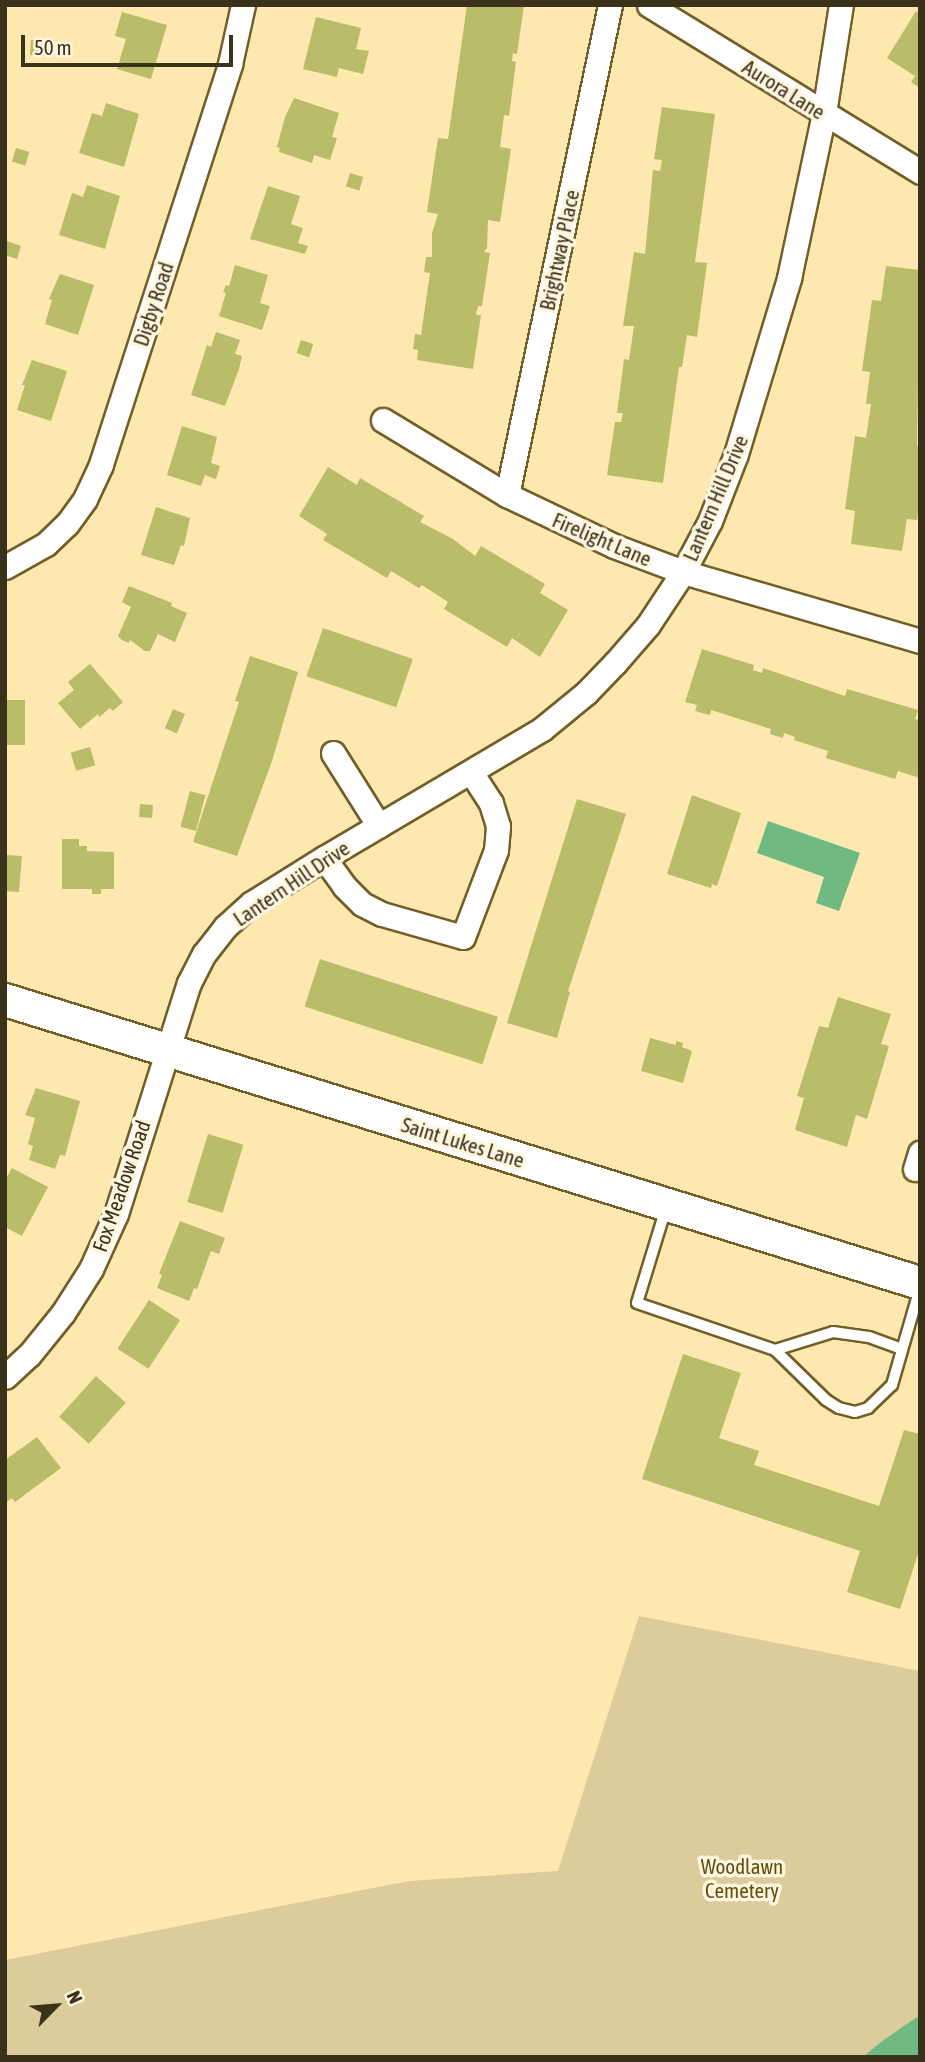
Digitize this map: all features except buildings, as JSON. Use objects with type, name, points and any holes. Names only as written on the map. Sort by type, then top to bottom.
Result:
[{"type":"street","name":"Digby Road","points":[[5,567],[46,544],[67,524],[85,499],[101,464],[230,64],[243,5]]},
{"type":"street","name":"Brightway Place","points":[[507,495],[610,5]]},
{"type":"street","name":"Aurora Lane","points":[[649,5],[920,172]]},
{"type":"street","name":"Lantern Hill Drive","points":[[166,1050],[189,983],[204,954],[225,927],[252,903],[324,858],[542,729],[586,693],[648,625],[683,572],[710,521],[736,454],[789,278],[824,113],[841,5]]},
{"type":"street","name":"Firelight Lane","points":[[383,420],[507,495],[614,545],[683,572],[920,641]]},
{"type":"street","points":[[333,753],[379,825]]},
{"type":"street","points":[[324,858],[344,886],[362,904],[382,914],[463,937],[496,850],[498,826],[491,803],[471,772]]},
{"type":"street","name":"Saint Lukes Lane","points":[[5,1000],[920,1286]]},
{"type":"street","name":"Fox Meadow Road","points":[[5,1377],[46,1334],[91,1269],[116,1214],[166,1050]]},
{"type":"lane","points":[[667,1205],[637,1303],[775,1350],[826,1400],[855,1412],[868,1408],[892,1385],[920,1286]]},
{"type":"lane","points":[[775,1350],[833,1332],[851,1332],[902,1349]]},
{"type":"green space","name":"Woodlawn Cemetery","points":[[639,1616],[920,1671],[920,2057],[5,2057],[5,1960],[409,1881],[558,1871]]},
{"type":"shaded area","points":[[768,821],[860,853],[839,911],[816,903],[824,877],[757,853]]},
{"type":"shaded area","points":[[920,2015],[920,2057],[863,2057],[881,2042]]}]
